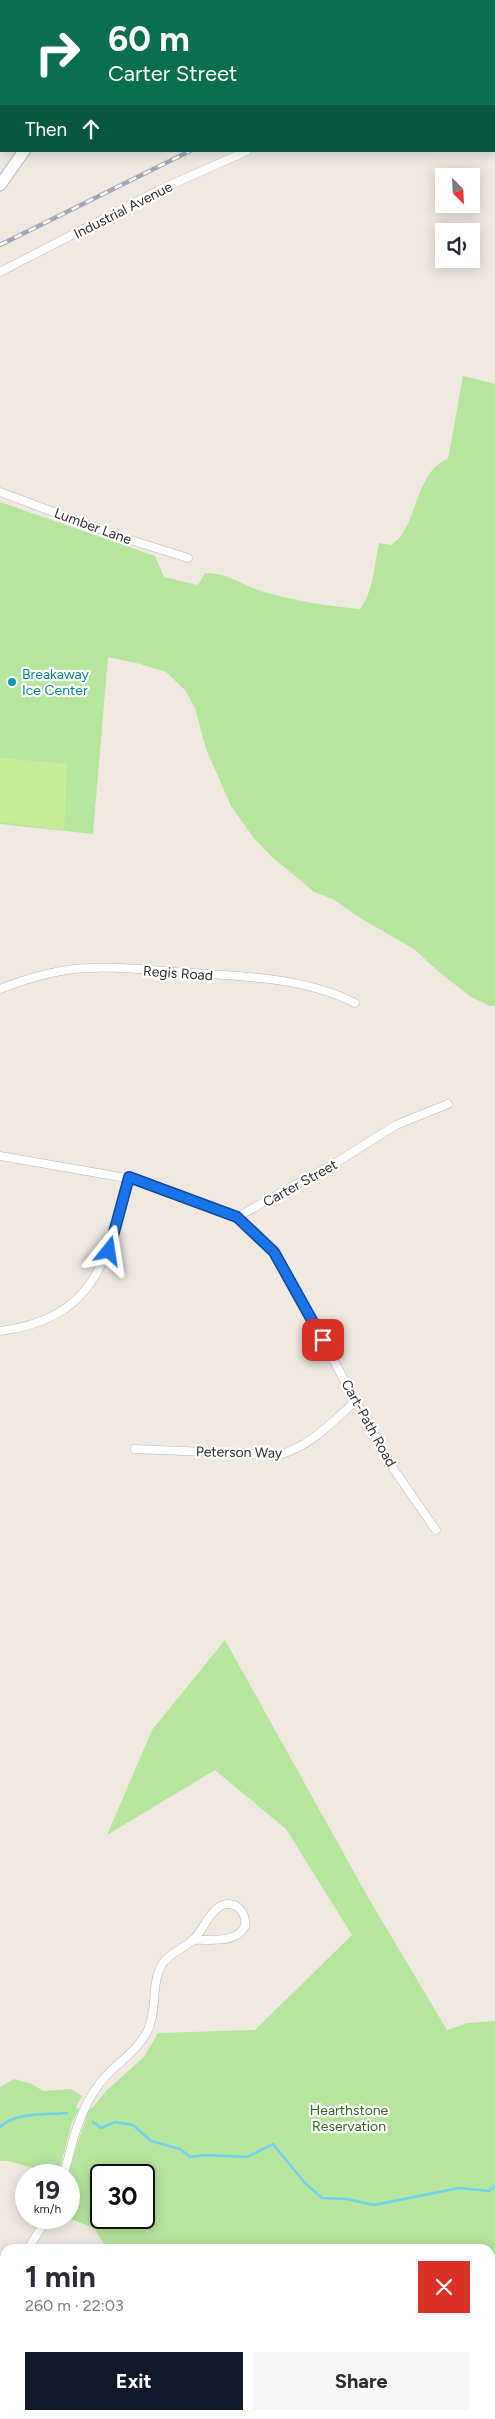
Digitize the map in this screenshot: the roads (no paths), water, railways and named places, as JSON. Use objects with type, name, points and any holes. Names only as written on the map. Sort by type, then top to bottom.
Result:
[{"type":"main road","points":[[0,185],[23,152]]},
{"type":"street","name":"Industrial Avenue","points":[[0,272],[160,190],[245,152]]},
{"type":"street","name":"Lumber Lane","points":[[0,492],[118,536],[188,558]]},
{"type":"street","name":"Regis Road","points":[[0,989],[44,974],[88,968],[116,968],[284,982],[336,993],[355,1003]]},
{"type":"street","name":"Carter Street","points":[[237,1217],[396,1126],[448,1104]]},
{"type":"street","points":[[0,1156],[129,1177],[237,1217]]},
{"type":"street","points":[[0,1331],[19,1328],[56,1315],[84,1292],[109,1251],[129,1177]]},
{"type":"street","name":"Cart-Path Road","points":[[237,1217],[274,1252],[392,1467],[436,1530]]},
{"type":"street","name":"Peterson Way","points":[[135,1450],[257,1455],[284,1454],[303,1446],[356,1401]]},
{"type":"street","points":[[67,2164],[79,2121],[95,2092],[101,2082],[132,2053],[148,2029],[152,2019],[158,1974],[163,1963],[175,1951],[193,1940],[216,1909],[221,1906],[234,1905],[244,1913],[245,1926],[237,1936],[193,1940]]},
{"type":"street","points":[[31,2244],[40,2229]]},
{"type":"waterway","points":[[0,2127],[6,2122],[22,2117],[67,2113]]},
{"type":"waterway","points":[[93,2122],[101,2128],[115,2122],[133,2125],[151,2141],[180,2149],[190,2157],[205,2155],[247,2157],[273,2144],[305,2183],[322,2198],[347,2199],[374,2205],[459,2188],[489,2191],[495,2186]]},
{"type":"railway","points":[[0,245],[188,152]]},
{"type":"place","name":"Breakaway Ice Center","points":[[12,682]]},
{"type":"park label","name":"Hearthstone Reservation","points":[[349,2118]]}]
